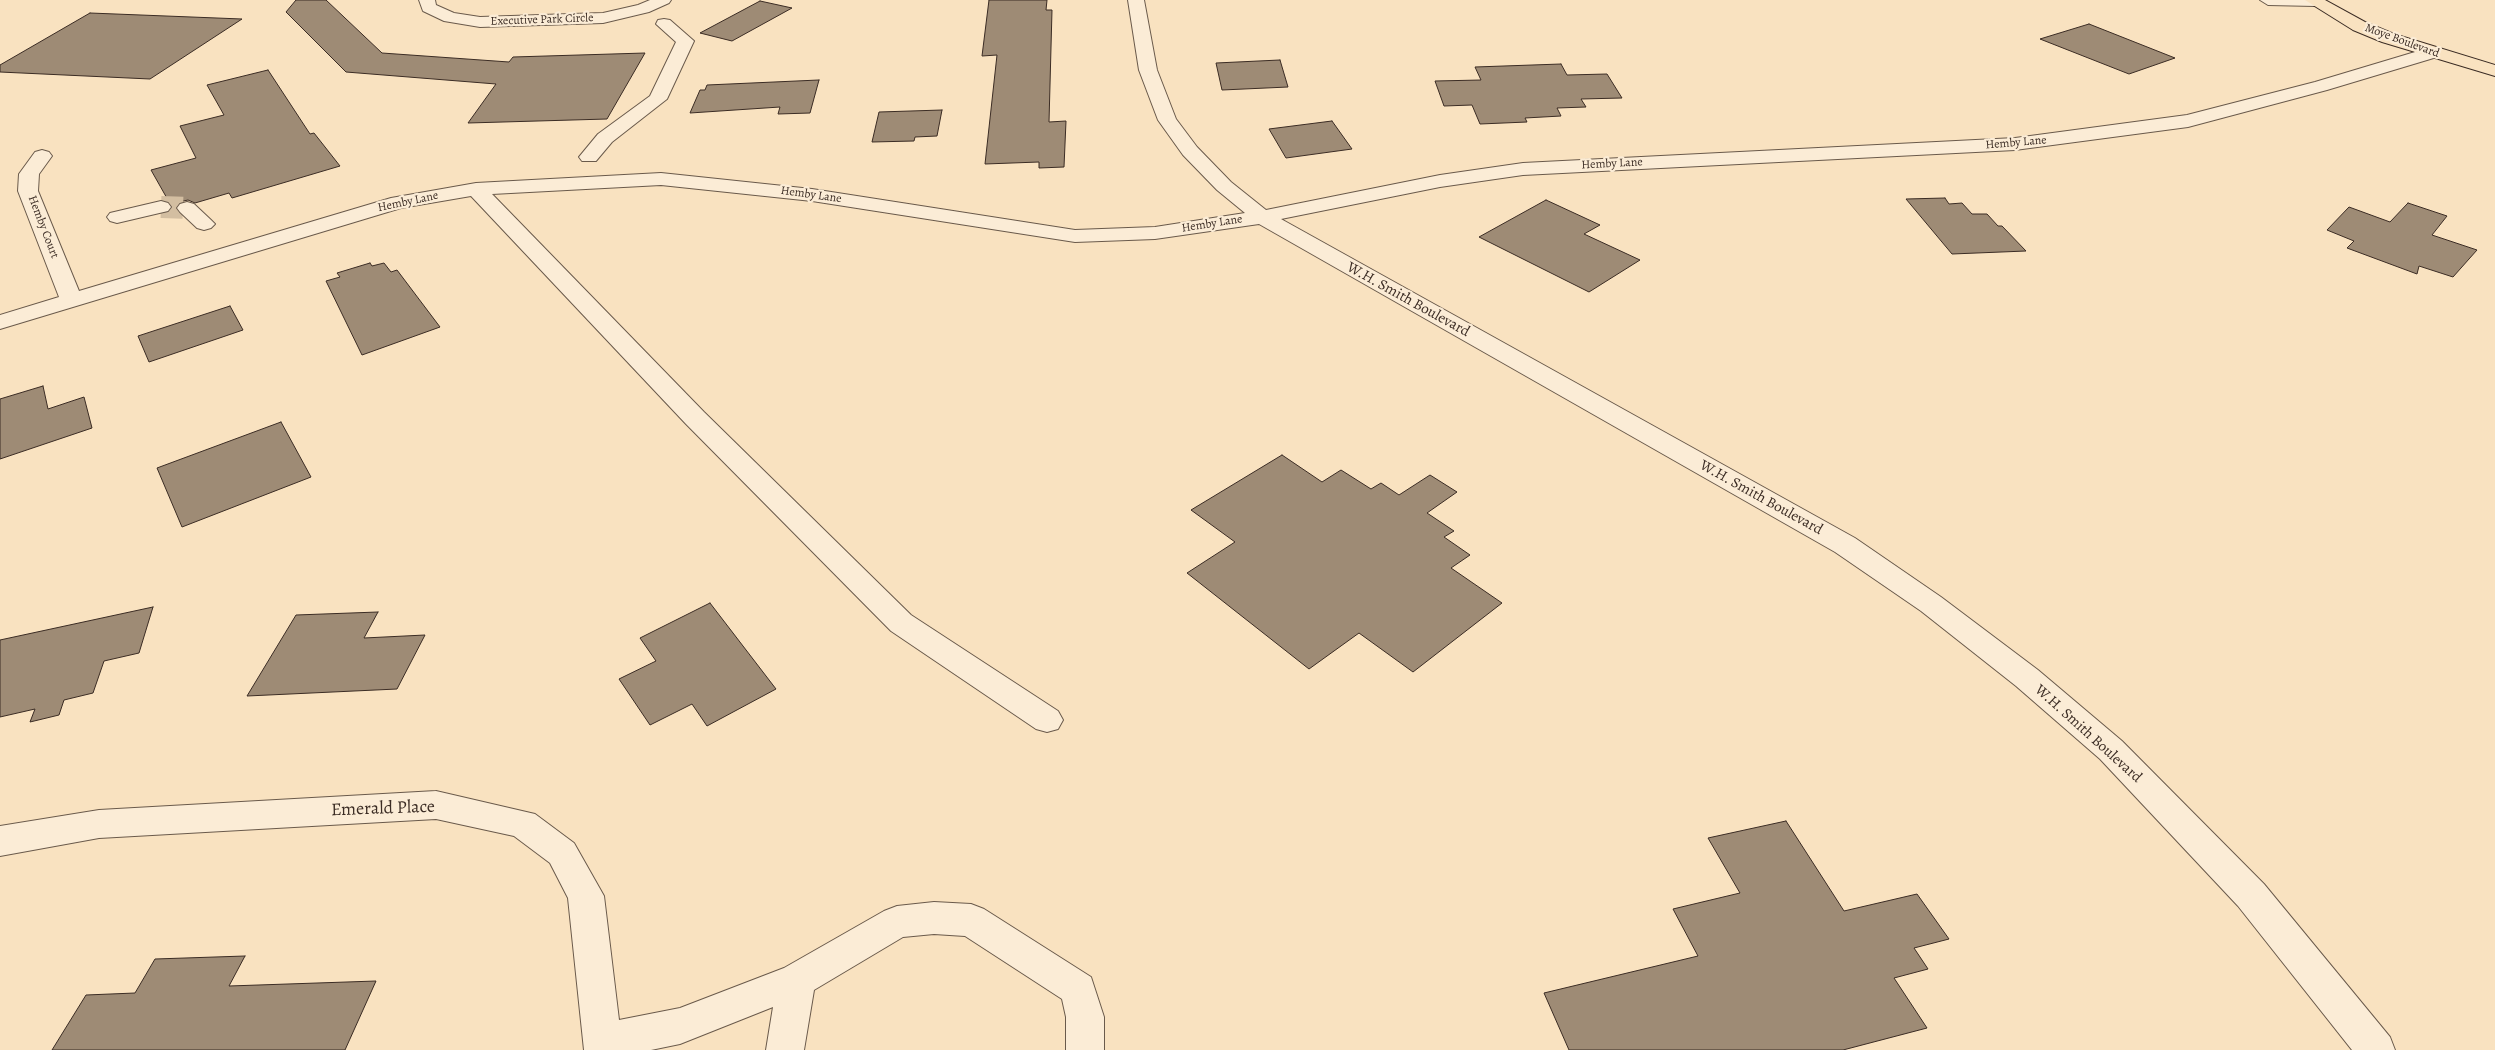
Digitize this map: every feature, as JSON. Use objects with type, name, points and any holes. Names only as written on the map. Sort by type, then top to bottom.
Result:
[{"type":"main road","name":"Moye Boulevard","points":[[2314,1],[2358,26],[2431,53],[2495,71]]},
{"type":"street","name":"Executive Park Circle","points":[[427,0],[429,8],[450,18],[480,22],[602,18],[643,9],[664,0]]},
{"type":"street","name":"W.H. Smith Boulevard","points":[[1136,0],[1148,70],[1167,120],[1190,151],[1224,186],[1262,217],[1845,545],[1931,604],[2027,678],[2111,750],[2251,895],[2376,1050]]},
{"type":"street","points":[[2268,0],[2314,1]]},
{"type":"street","points":[[561,184],[576,164],[590,157],[605,138],[658,99],[685,40],[664,24]]},
{"type":"street","name":"Hemby Lane","points":[[0,322],[398,202],[476,189],[661,179],[763,188],[1074,236],[1155,233],[1262,217],[1440,181],[1523,169],[2015,144],[2188,121],[2320,86],[2431,53]]},
{"type":"street","name":"Hemby Court","points":[[42,156],[28,174],[28,191],[71,300]]},
{"type":"street","points":[[588,183],[595,164],[590,157]]},
{"type":"street","points":[[476,189],[695,418],[901,623],[997,684],[1047,720]]},
{"type":"street","points":[[116,217],[160,207]]},
{"type":"street","points":[[187,208],[204,224]]},
{"type":"street","name":"Emerald Place","points":[[0,840],[99,824],[436,805],[523,824],[562,853],[586,896],[603,1045]]},
{"type":"street","points":[[603,1045],[680,1026],[797,980],[896,922],[934,918],[971,920],[1078,989],[1085,1017],[1085,1050]]},
{"type":"street","points":[[785,1050],[797,980]]},
{"type":"building","points":[[296,0],[326,0],[382,53],[509,62],[513,57],[645,53],[607,119],[468,123],[496,84],[346,72],[286,12]]},
{"type":"building","points":[[989,0],[1047,0],[1046,10],[1052,10],[1049,122],[1066,121],[1064,167],[1039,168],[1039,162],[985,164],[997,55],[982,56]]},
{"type":"building","points":[[760,1],[792,8],[732,41],[700,33]]},
{"type":"building","points":[[90,13],[242,19],[150,79],[0,72],[0,65]]},
{"type":"building","points":[[2089,24],[2175,58],[2129,74],[2040,39]]},
{"type":"building","points":[[1280,60],[1288,87],[1222,90],[1216,63]]},
{"type":"building","points":[[1561,64],[1567,75],[1607,74],[1622,98],[1581,99],[1586,107],[1557,108],[1561,116],[1525,118],[1527,122],[1480,124],[1472,105],[1444,106],[1435,81],[1481,80],[1475,67]]},
{"type":"building","points":[[268,70],[310,134],[314,133],[340,166],[232,198],[229,193],[195,203],[188,200],[179,202],[175,208],[179,214],[177,216],[151,170],[196,158],[180,126],[224,115],[207,85]]},
{"type":"building","points":[[819,80],[810,113],[778,114],[780,107],[690,113],[700,90],[705,90],[707,85]]},
{"type":"building","points":[[942,110],[937,136],[915,137],[914,141],[872,142],[879,112]]},
{"type":"building","points":[[1332,121],[1352,149],[1286,158],[1269,129]]},
{"type":"building","points":[[1945,198],[1949,204],[1962,203],[1972,214],[1987,214],[1998,226],[2002,226],[2026,251],[1952,254],[1906,199]]},
{"type":"building","points":[[1546,200],[1600,225],[1584,234],[1640,260],[1589,292],[1479,237]]},
{"type":"building","points":[[2408,203],[2447,216],[2432,235],[2477,250],[2453,277],[2419,266],[2417,274],[2347,248],[2354,241],[2327,230],[2349,207],[2390,222]]},
{"type":"building","points":[[370,263],[372,266],[384,263],[391,272],[397,270],[440,327],[362,355],[326,281],[340,277],[337,273]]},
{"type":"building","points":[[230,306],[243,330],[149,362],[138,336]]},
{"type":"building","points":[[43,386],[48,409],[84,397],[92,428],[0,459],[0,399]]},
{"type":"building","points":[[281,422],[311,477],[182,527],[157,468]]},
{"type":"building","points":[[1282,455],[1322,482],[1341,470],[1371,489],[1381,483],[1399,495],[1430,475],[1457,492],[1427,513],[1454,531],[1444,537],[1470,555],[1451,568],[1502,603],[1413,672],[1359,633],[1309,669],[1187,573],[1235,542],[1191,510]]},
{"type":"building","points":[[710,603],[776,689],[707,726],[692,704],[650,725],[619,679],[656,661],[640,638]]},
{"type":"building","points":[[153,607],[139,653],[104,661],[93,693],[64,700],[59,715],[30,722],[35,709],[0,717],[0,640]]},
{"type":"building","points":[[378,612],[364,638],[425,635],[397,689],[247,696],[296,615]]},
{"type":"building","points":[[1786,821],[1844,911],[1917,894],[1949,939],[1914,948],[1928,969],[1894,978],[1927,1028],[1843,1050],[1569,1050],[1544,993],[1698,956],[1673,909],[1740,893],[1708,838]]},
{"type":"building","points":[[245,956],[229,986],[376,981],[345,1050],[52,1050],[86,995],[135,993],[155,959]]},
{"type":"tunnel","points":[[161,207],[187,208]]}]
